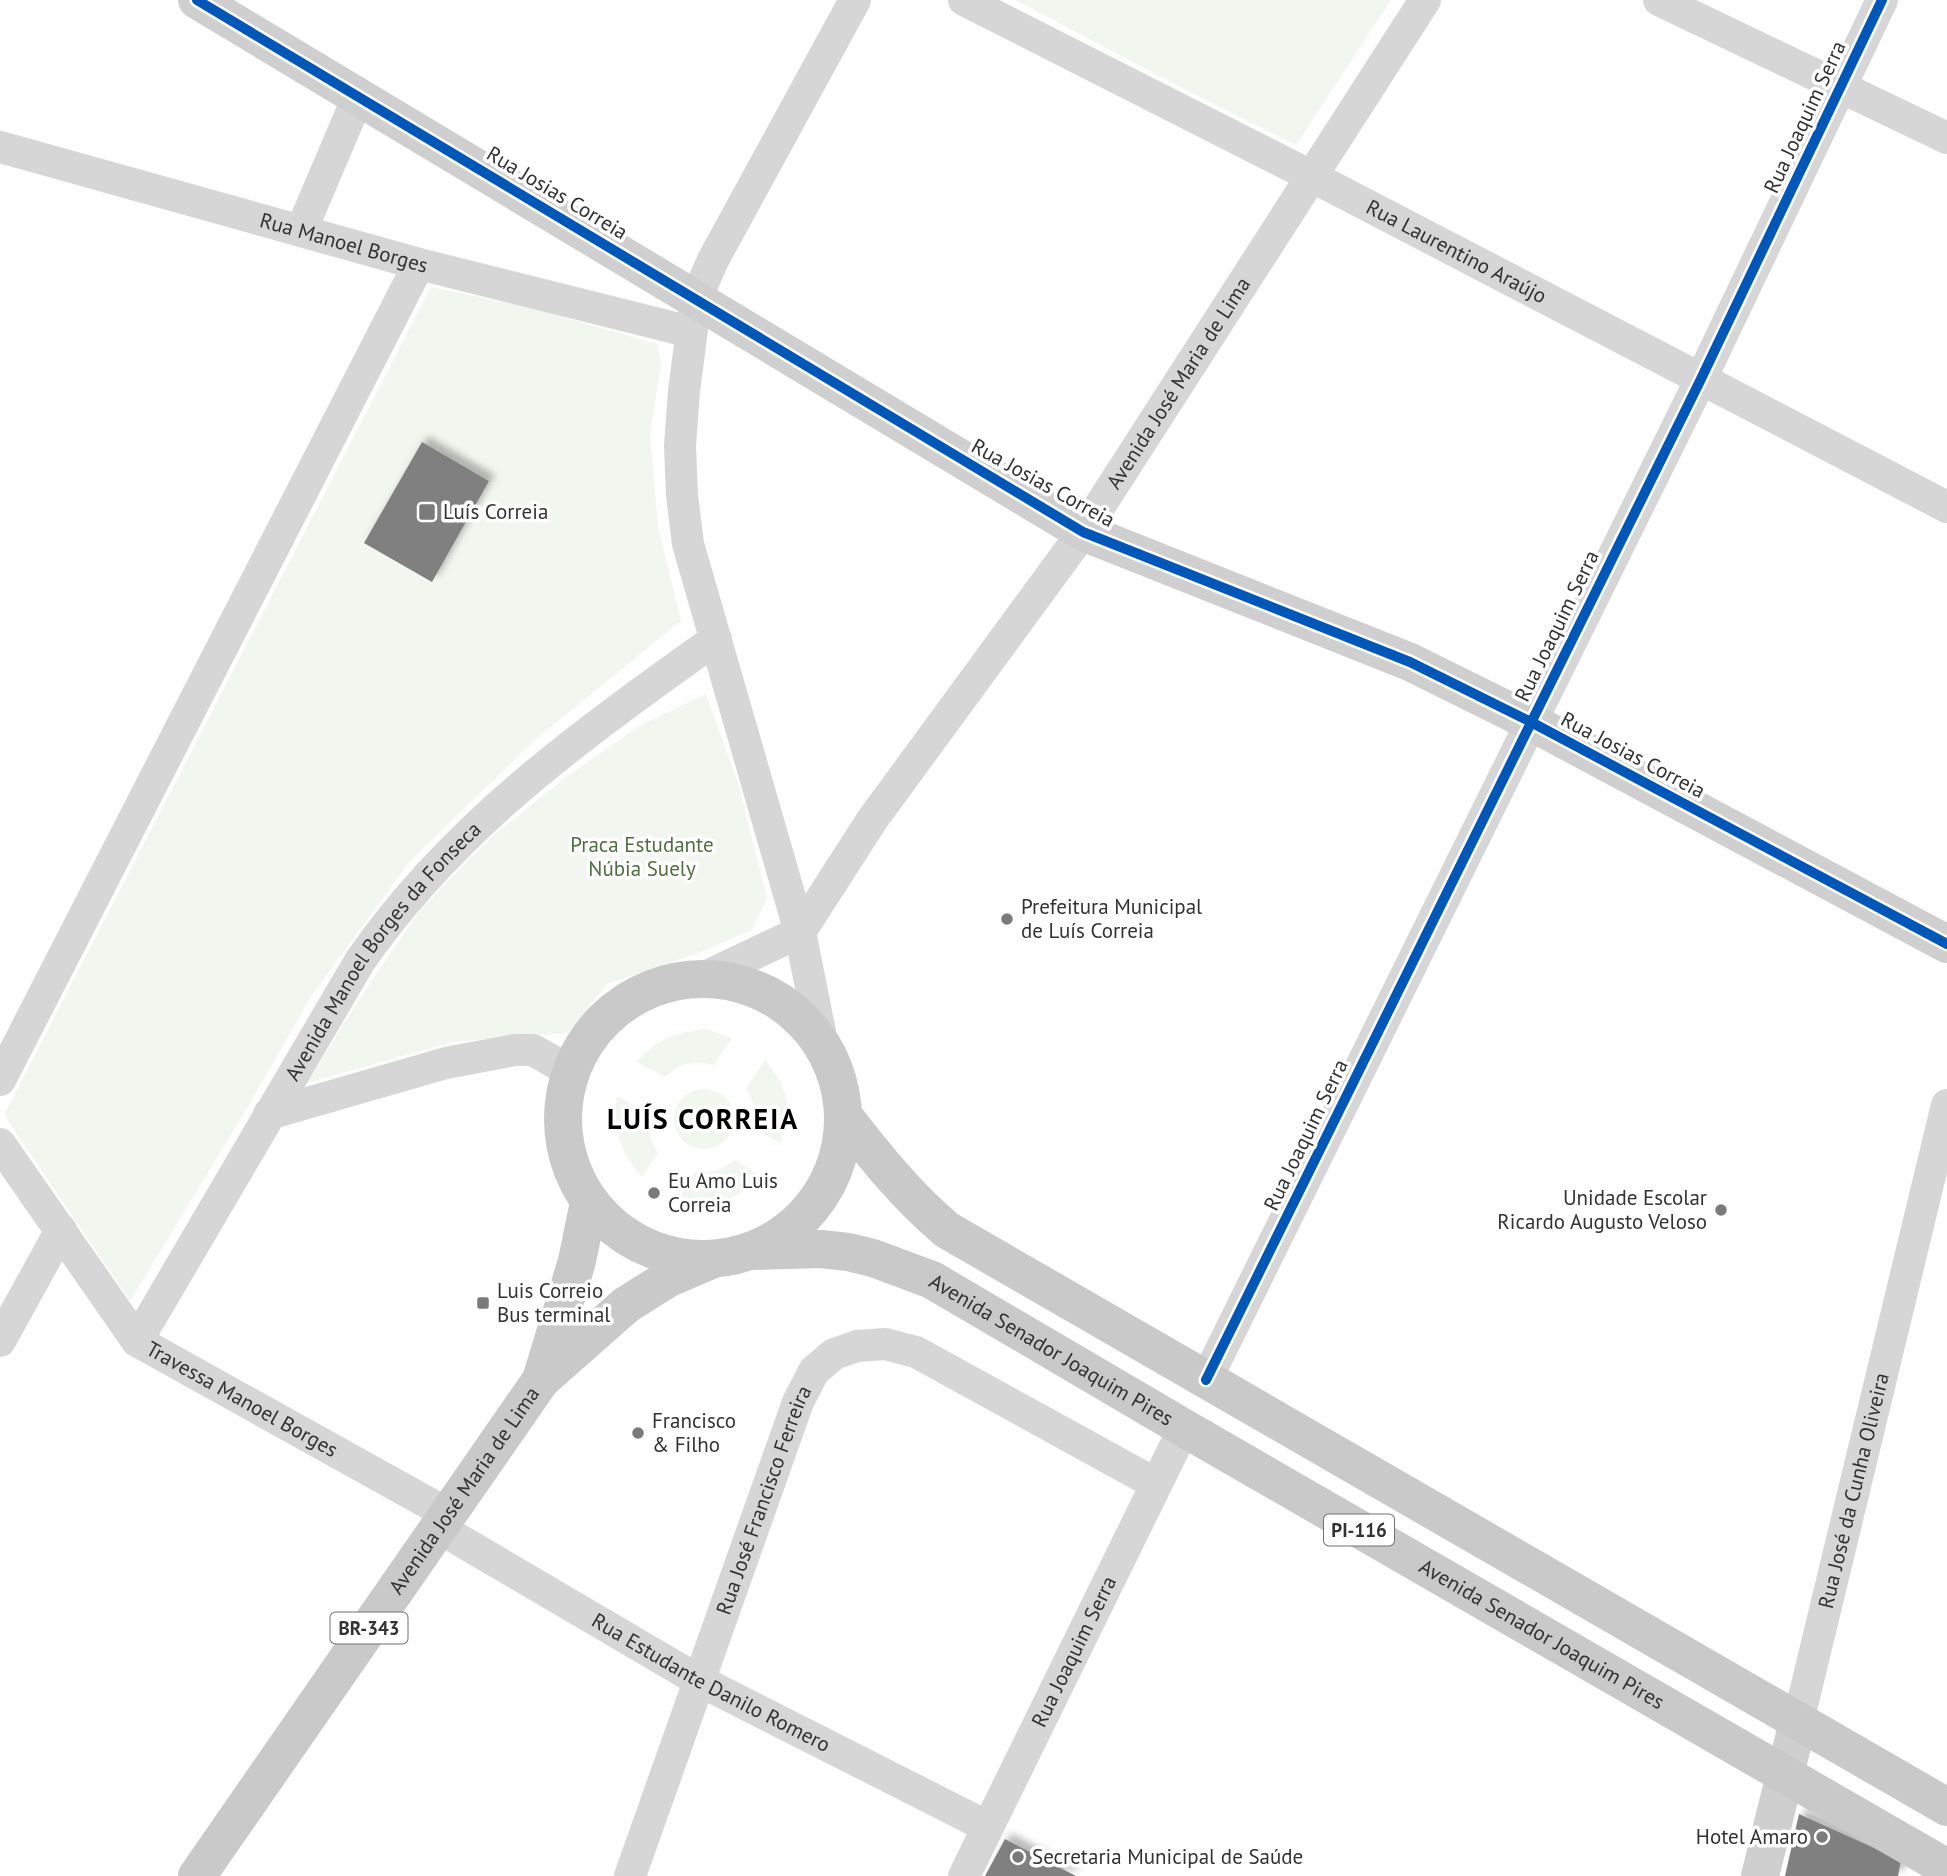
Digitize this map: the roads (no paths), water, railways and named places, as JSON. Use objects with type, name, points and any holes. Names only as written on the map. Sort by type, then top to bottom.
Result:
[{"type":"main road","name":"Avenida José Maria de Lima","points":[[197,1876],[541,1380],[626,1306],[669,1278],[713,1260],[753,1251],[788,1232],[817,1203],[836,1167],[846,1119],[839,1085],[823,1047],[792,1010],[750,986],[703,978],[660,984],[621,1003],[590,1032],[570,1070],[561,1113],[567,1160],[589,1202],[623,1235],[666,1255],[713,1260]]},
{"type":"main road","name":"PI-116","points":[[846,1119],[893,1179],[947,1230],[1947,1807]]},
{"type":"main road","name":"Avenida José Maria de Lima","points":[[541,1380],[577,1261],[589,1202]]},
{"type":"main road","name":"Avenida Senador Joaquim Pires","points":[[753,1251],[848,1252],[873,1258],[932,1280],[1947,1868]]},
{"type":"street","name":"Rua Josias Correia","points":[[197,0],[358,97],[693,316],[1083,532],[1409,662],[1531,722],[1947,944]]},
{"type":"street","points":[[823,1047],[800,932],[688,544],[680,446],[693,316],[713,260],[855,0]]},
{"type":"street","name":"Rua Laurentino Araújo","points":[[964,0],[1311,176],[1700,381],[1947,507]]},
{"type":"street","name":"Avenida José Maria de Lima","points":[[800,932],[872,820],[1083,532],[1424,0]]},
{"type":"street","points":[[1659,0],[1947,138]]},
{"type":"street","name":"Rua Joaquim Serra","points":[[1206,1380],[1700,381],[1882,0]]},
{"type":"street","points":[[301,231],[358,97]]},
{"type":"street","name":"Rua Manoel Borges","points":[[0,147],[419,264],[693,316]]},
{"type":"street","points":[[0,1080],[419,264]]},
{"type":"street","name":"Avenida Manoel Borges da Fonseca","points":[[137,1341],[360,961],[386,923],[421,883],[507,797],[610,715],[716,639]]},
{"type":"street","points":[[703,978],[800,932]]},
{"type":"street","points":[[269,1114],[446,1063],[514,1050],[533,1050],[570,1070]]},
{"type":"street","name":"Rua José da Cunha Oliveira","points":[[1760,1876],[1947,1105]]},
{"type":"street","name":"Travessa Manoel Borges","points":[[0,1144],[137,1341],[443,1521]]},
{"type":"street","points":[[0,1341],[61,1230]]},
{"type":"street","name":"Rua José Francisco Ferreira","points":[[630,1876],[797,1402],[814,1371],[834,1354],[857,1346],[885,1344],[916,1352],[1156,1484]]},
{"type":"street","name":"Rua Joaquim Serra","points":[[964,1876],[1184,1428]]},
{"type":"street","name":"Rua Estudante Danilo Romero","points":[[443,1521],[698,1680],[988,1826]]},
{"type":"place","name":"Luís Correia","points":[[427,512]]},
{"type":"place","name":"Prefeitura Municipal de Luís Correia","points":[[1007,919]]},
{"type":"place","name":"Eu Amo Luis Correia","points":[[654,1193]]},
{"type":"place","name":"Unidade Escolar Ricardo Augusto Veloso","points":[[1721,1210]]},
{"type":"place","name":"Luis Correio Bus terminal","points":[[483,1303]]},
{"type":"place","name":"Francisco & Filho","points":[[638,1433]]},
{"type":"place","name":"Hotel Amaro","points":[[1822,1837]]},
{"type":"place","name":"Secretaria Municipal de Saúde","points":[[1018,1857]]},
{"type":"district","name":"LUÍS CORREIA","points":[[703,1119]]},
{"type":"park label","name":"Praca Estudante Núbia Suely","points":[[642,857]]}]
